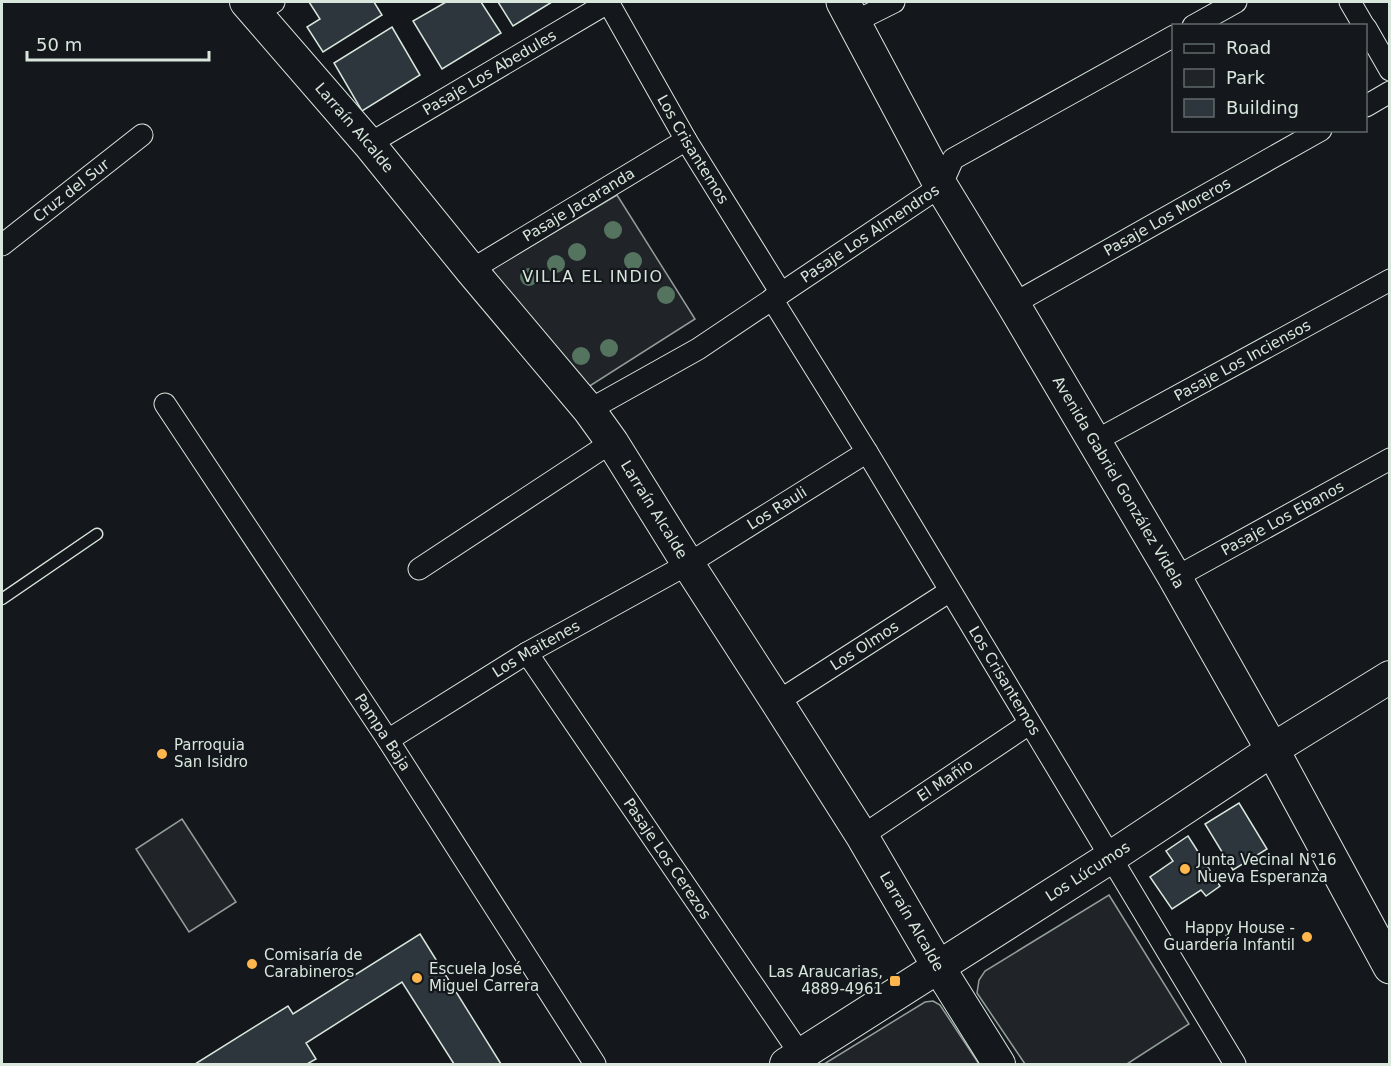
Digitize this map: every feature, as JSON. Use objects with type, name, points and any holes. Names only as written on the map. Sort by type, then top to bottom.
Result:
[{"type":"main road","name":"Avenida Gabriel González Videla","points":[[848,12],[941,186],[1174,576],[1273,751],[1389,967]]},
{"type":"street","name":"Los Crisantemos","points":[[608,2],[867,452],[1235,1065]]},
{"type":"street","name":"Pasaje Los Abedules","points":[[369,144],[608,2]]},
{"type":"street","points":[[848,12],[894,2]]},
{"type":"street","points":[[1197,24],[1236,2]]},
{"type":"street","points":[[1350,2],[1363,24]]},
{"type":"street","name":"Larraín Alcalde","points":[[259,5],[471,270],[589,410],[612,442],[862,836],[999,1065]]},
{"type":"street","points":[[1367,31],[1389,70]]},
{"type":"street","name":"Pasaje Los Almendros","points":[[589,410],[698,349],[941,186],[953,159],[1172,37]]},
{"type":"street","points":[[1367,104],[1389,92]]},
{"type":"street","name":"Pasaje Los Moreros","points":[[1013,304],[1317,132]]},
{"type":"street","name":"Cruz del Sur","points":[[6,233],[142,135]]},
{"type":"street","name":"Pasaje Jacaranda","points":[[471,270],[686,140]]},
{"type":"street","name":"Pasaje Los Inciensos","points":[[1095,441],[1389,280]]},
{"type":"street","name":"Pampa Baja","points":[[165,404],[388,740],[595,1065]]},
{"type":"street","points":[[419,569],[612,442]]},
{"type":"street","name":"Los Rauli","points":[[688,564],[867,452]]},
{"type":"street","name":"Pasaje Los Ebanos","points":[[1174,576],[1189,570],[1389,459]]},
{"type":"street","name":"Los Maitenes","points":[[388,740],[527,653],[688,564]]},
{"type":"street","name":"Los Olmos","points":[[777,702],[950,591]]},
{"type":"street","name":"Pasaje Los Cerezos","points":[[527,653],[798,1061]]},
{"type":"street","name":"Los Lúcumos","points":[[798,1061],[1389,676]]},
{"type":"street","name":"El Mañio","points":[[862,836],[1029,724]]},
{"type":"lane","points":[[2,599],[97,534]]},
{"type":"green space","points":[[617,195],[695,319],[585,389],[489,271]]},
{"type":"green space","points":[[182,819],[236,902],[189,932],[136,849]]},
{"type":"green space","points":[[1109,895],[1189,1024],[1127,1064],[1025,1064],[977,993],[979,980],[985,971]]},
{"type":"green space","points":[[933,1001],[940,1005],[979,1064],[824,1064],[925,1002]]},
{"type":"building","points":[[309,2],[374,2],[382,15],[323,52],[307,27],[320,19]]},
{"type":"building","points":[[446,2],[481,2],[501,33],[442,69],[413,21]]},
{"type":"building","points":[[498,2],[552,2],[513,26]]},
{"type":"building","points":[[392,27],[420,75],[362,111],[334,63]]},
{"type":"building","points":[[1239,803],[1267,849],[1233,870],[1205,824]]},
{"type":"building","name":"Junta Vecinal N°16 Nueva Esperanza","points":[[1188,836],[1220,886],[1206,896],[1201,890],[1172,909],[1150,877],[1173,861],[1166,851]]},
{"type":"building","points":[[420,934],[501,1064],[454,1064],[402,982],[306,1043],[316,1059],[307,1064],[195,1064],[288,1006],[293,1014]]},
{"type":"place","name":"Parroquia San Isidro","points":[[162,754]]},
{"type":"place","name":"Junta Vecinal N°16 Nueva Esperanza","points":[[1185,869]]},
{"type":"place","name":"Happy House - Guardería Infantil","points":[[1307,937]]},
{"type":"place","name":"Comisaría de Carabineros","points":[[252,964]]},
{"type":"place","name":"Escuela José Miguel Carrera","points":[[417,978]]},
{"type":"place","name":"Las Araucarias, 4889-4961","points":[[895,981]]},
{"type":"district","name":"VILLA EL INDIO","points":[[593,276]]}]
